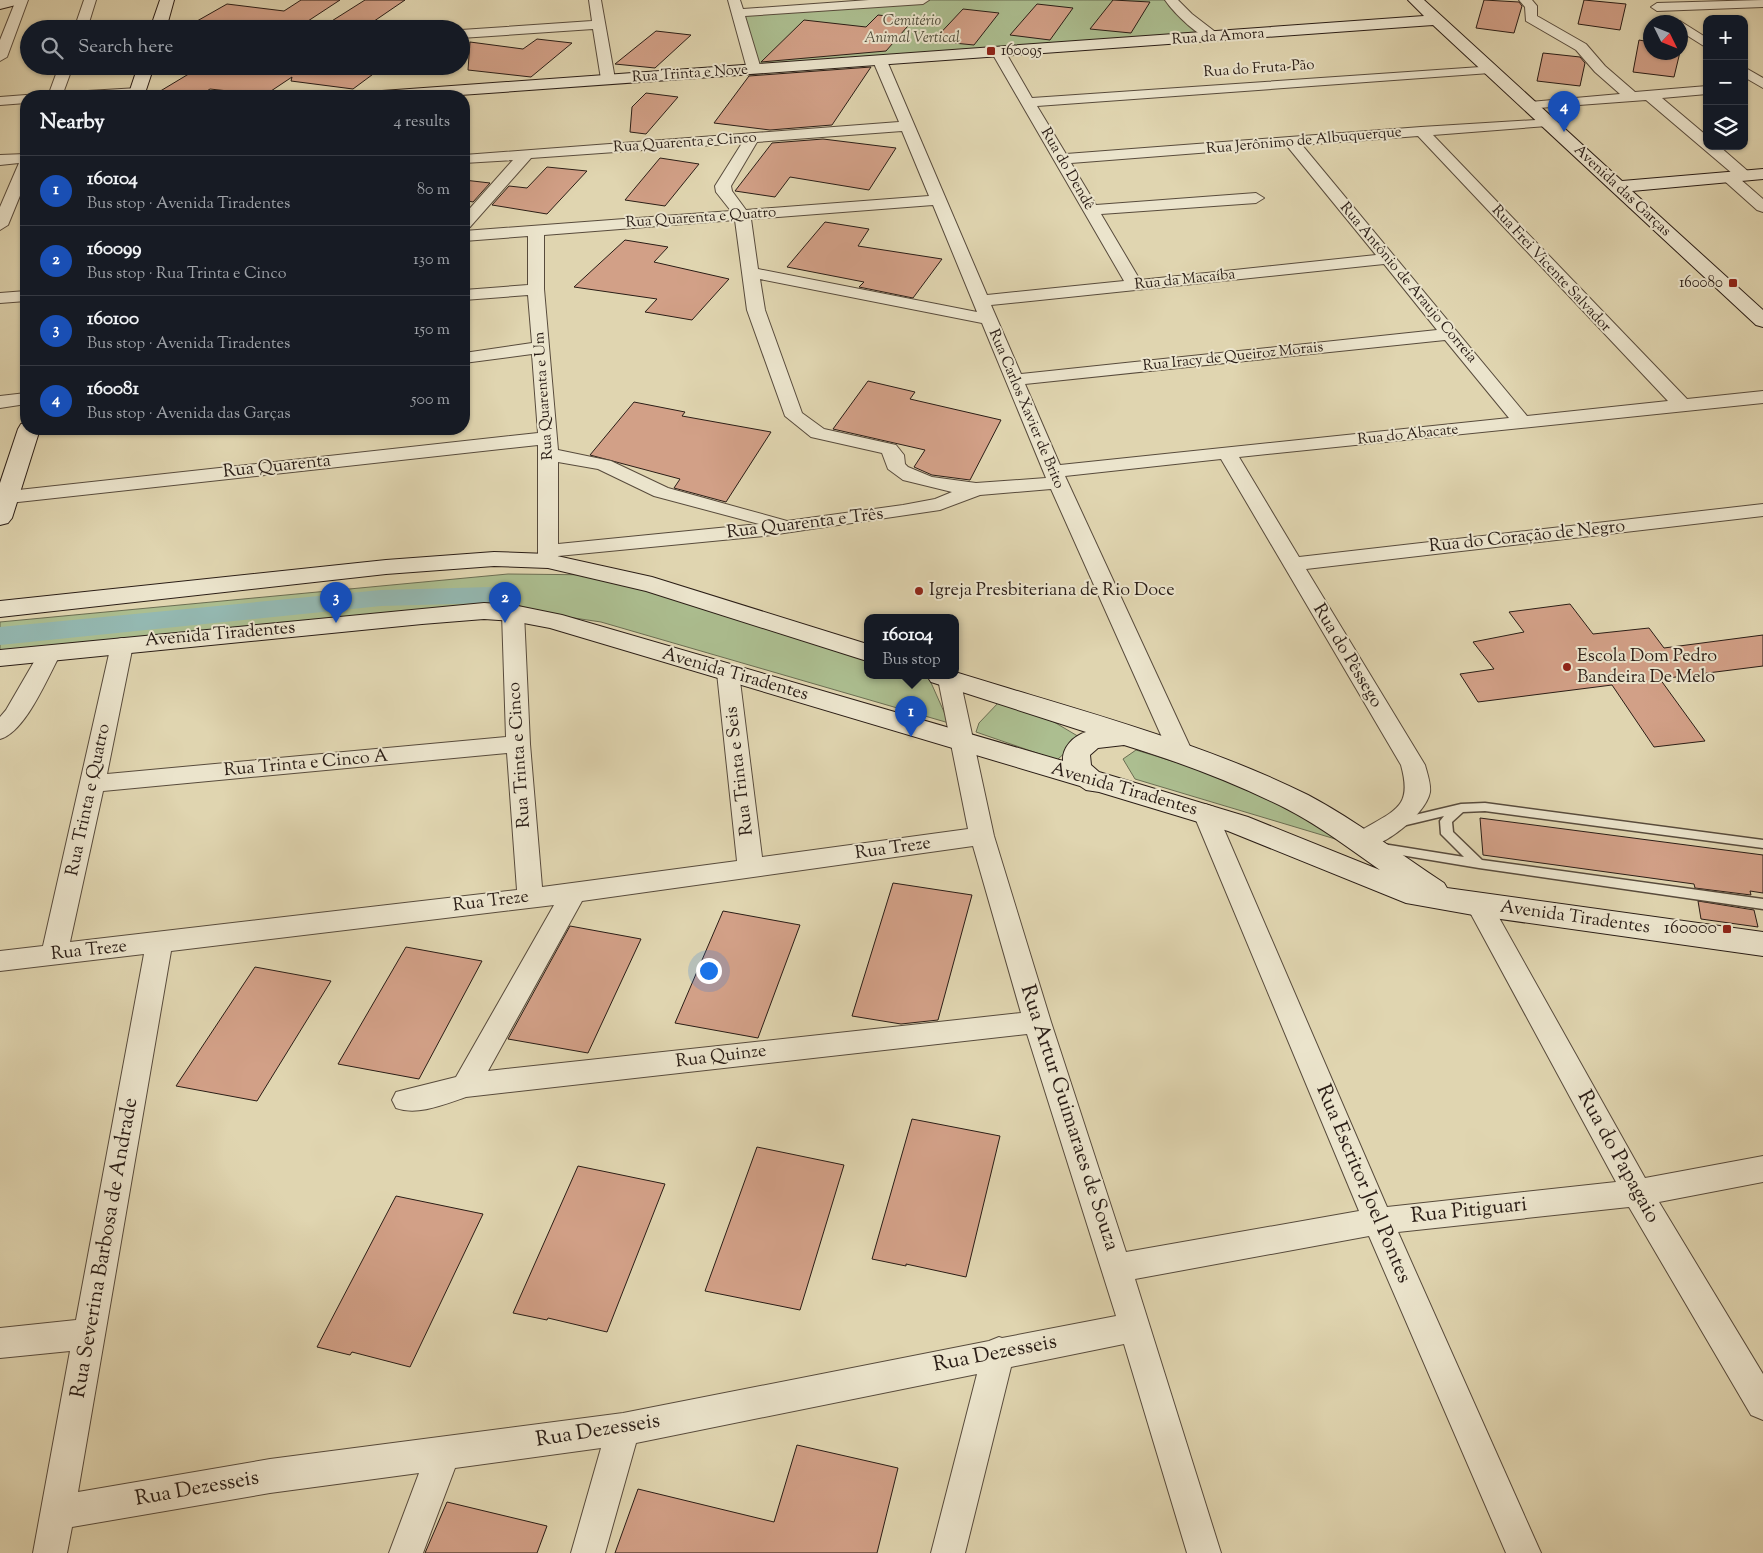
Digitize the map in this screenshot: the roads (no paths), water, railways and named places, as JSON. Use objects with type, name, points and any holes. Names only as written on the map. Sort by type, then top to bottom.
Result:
[{"type":"street","points":[[0,5],[20,0]]},
{"type":"street","points":[[0,57],[20,0]]},
{"type":"street","points":[[83,20],[90,0]]},
{"type":"street","points":[[160,20],[166,0]]},
{"type":"street","points":[[595,0],[608,79]]},
{"type":"street","points":[[734,0],[754,69]]},
{"type":"street","points":[[739,13],[923,0]]},
{"type":"street","points":[[1171,0],[1187,17],[1214,37]]},
{"type":"street","name":"Avenida das Garças","points":[[1415,0],[1763,321]]},
{"type":"street","points":[[1525,0],[1531,6],[1531,18],[1581,48],[1600,69],[1632,97]]},
{"type":"street","points":[[1652,4],[1763,3]]},
{"type":"street","points":[[1652,4],[1667,15]]},
{"type":"street","name":"Rua da Amora","points":[[999,53],[1438,20]]},
{"type":"street","points":[[470,33],[598,25]]},
{"type":"street","points":[[1688,30],[1703,41]]},
{"type":"street","name":"Rua Trinta e Nove","points":[[462,90],[999,53]]},
{"type":"street","name":"Rua do Dendê","points":[[999,53],[1135,286]]},
{"type":"street","name":"Rua Carlos Xavier de Brito","points":[[880,61],[987,319],[1181,753]]},
{"type":"street","name":"Rua do Fruta-Pão","points":[[1029,102],[1490,69]]},
{"type":"street","points":[[1748,74],[1763,85]]},
{"type":"street","points":[[57,90],[63,75]]},
{"type":"street","points":[[138,90],[143,75]]},
{"type":"street","points":[[1748,87],[1763,85]]},
{"type":"street","points":[[1530,106],[1703,90]]},
{"type":"street","points":[[1649,95],[1703,141]]},
{"type":"street","points":[[0,101],[20,99]]},
{"type":"street","name":"Rua Jerônimo de Albuquerque","points":[[1062,160],[1547,122]]},
{"type":"street","name":"Rua Quarenta e Cinco","points":[[470,159],[906,126]]},
{"type":"street","name":"Rua Frei Vicente Salvador","points":[[1422,131],[1682,405]]},
{"type":"street","points":[[752,138],[723,186],[724,192],[742,215],[756,310],[794,416],[818,433],[889,449],[894,455],[895,465],[904,474],[938,484],[977,489]]},
{"type":"street","name":"Rua Antônio de Araujo Correia","points":[[1292,143],[1523,423]]},
{"type":"street","points":[[1713,150],[1763,207]]},
{"type":"street","points":[[470,217],[525,156]]},
{"type":"street","points":[[0,160],[20,164]]},
{"type":"street","points":[[0,190],[20,170]]},
{"type":"street","points":[[1617,187],[1763,174]]},
{"type":"street","points":[[0,225],[20,177]]},
{"type":"street","points":[[1091,210],[1256,198]]},
{"type":"street","name":"Rua Quarenta e Quatro","points":[[470,236],[938,200]]},
{"type":"street","name":"Rua Quarenta e Um","points":[[536,231],[536,289],[542,347],[548,446],[549,556]]},
{"type":"street","name":"Rua da Macaíba","points":[[981,301],[1389,259]]},
{"type":"street","points":[[749,272],[987,319]]},
{"type":"street","points":[[470,294],[536,289]]},
{"type":"street","points":[[0,298],[20,296]]},
{"type":"street","name":"Rua Iracy de Queiroz Morais","points":[[1015,380],[1451,334]]},
{"type":"street","points":[[470,357],[542,347]]},
{"type":"street","name":"Rua do Abacate","points":[[1056,477],[1227,454],[1763,397]]},
{"type":"street","points":[[0,402],[20,400]]},
{"type":"street","points":[[0,518],[3,497],[27,435]]},
{"type":"street","name":"Rua Quarenta","points":[[3,497],[548,446],[583,460],[613,468],[658,491],[711,508],[757,517],[788,527]]},
{"type":"street","name":"Rua do Pêssego","points":[[1227,454],[1413,765],[1418,795],[1412,807],[1389,825],[1360,843]]},
{"type":"street","name":"Rua Quarenta e Três","points":[[549,556],[788,527],[940,504],[977,489],[1056,477]]},
{"type":"street","name":"Rua do Coração de Negro","points":[[1292,564],[1763,510]]},
{"type":"street","points":[[0,609],[386,566],[549,556],[652,585],[864,651]]},
{"type":"street","name":"Avenida Tiradentes","points":[[0,658],[431,615],[484,611],[513,613],[553,621],[1096,783],[1205,813],[1238,824],[1406,892],[1479,905],[1763,944]]},
{"type":"street","name":"Rua Trinta e Cinco","points":[[513,613],[518,744],[530,897]]},
{"type":"street","name":"Rua Trinta e Quatro","points":[[54,954],[93,784],[122,645]]},
{"type":"street","points":[[0,731],[15,714],[50,653]]},
{"type":"street","name":"Rua Trinta e Seis","points":[[728,673],[751,870]]},
{"type":"street","name":"Rua Artur Guimaraes de Souza","points":[[946,679],[964,743],[982,836],[1037,1022],[1135,1327],[1204,1553]]},
{"type":"street","name":"Avenida Tiradentes","points":[[951,679],[1181,753],[1261,785],[1299,803],[1446,899]]},
{"type":"street","points":[[1096,783],[1087,778],[1077,765],[1077,752],[1090,740],[1111,736],[1125,736]]},
{"type":"street","name":"Rua Trinta e Cinco A","points":[[93,784],[518,744]]},
{"type":"street","name":"Rua Escritor Joel Pontes","points":[[1205,813],[1378,1221],[1524,1553]]},
{"type":"street","points":[[1238,824],[1312,841],[1360,843]]},
{"type":"street","name":"Rua Treze","points":[[0,961],[574,893],[751,870],[982,836]]},
{"type":"street","points":[[466,1085],[574,893]]},
{"type":"street","name":"Rua do Papagaio","points":[[1479,905],[1637,1193],[1763,1404]]},
{"type":"street","name":"Rua Severina Barbosa de Andrade","points":[[50,1553],[159,943]]},
{"type":"street","name":"Rua Quinze","points":[[406,1100],[437,1095],[466,1085],[1037,1022]]},
{"type":"street","name":"Rua Pitiguari","points":[[1116,1268],[1378,1221],[1637,1193],[1763,1169]]},
{"type":"street","name":"Rua Dezesseis","points":[[56,1513],[270,1476],[623,1428],[999,1352],[1135,1327]]},
{"type":"street","points":[[0,1343],[90,1334]]},
{"type":"street","points":[[948,1553],[999,1352]]},
{"type":"street","points":[[588,1553],[623,1428]]},
{"type":"street","points":[[406,1553],[444,1452]]},
{"type":"lane","points":[[1389,825],[1461,808],[1507,808],[1763,844]]},
{"type":"lane","points":[[1461,808],[1446,821],[1447,834],[1460,849],[1479,864]]},
{"type":"lane","points":[[1360,843],[1410,854],[1763,904]]},
{"type":"waterway","points":[[0,636],[381,598],[491,595]]},
{"type":"place","name":"160095","points":[[991,51]]},
{"type":"place","name":"160081","points":[[1564,132]]},
{"type":"place","name":"160080","points":[[1733,283]]},
{"type":"place","name":"Igreja Presbiteriana de Rio Doce","points":[[919,591]]},
{"type":"place","name":"160100","points":[[336,623]]},
{"type":"place","name":"160099","points":[[505,623]]},
{"type":"place","name":"Escola Dom Pedro Bandeira De Melo","points":[[1567,667]]},
{"type":"place","name":"160104","points":[[911,737]]},
{"type":"place","name":"160000","points":[[1727,929]]},
{"type":"park label","name":"Cemitério Animal Vertical","points":[[912,30]]}]
